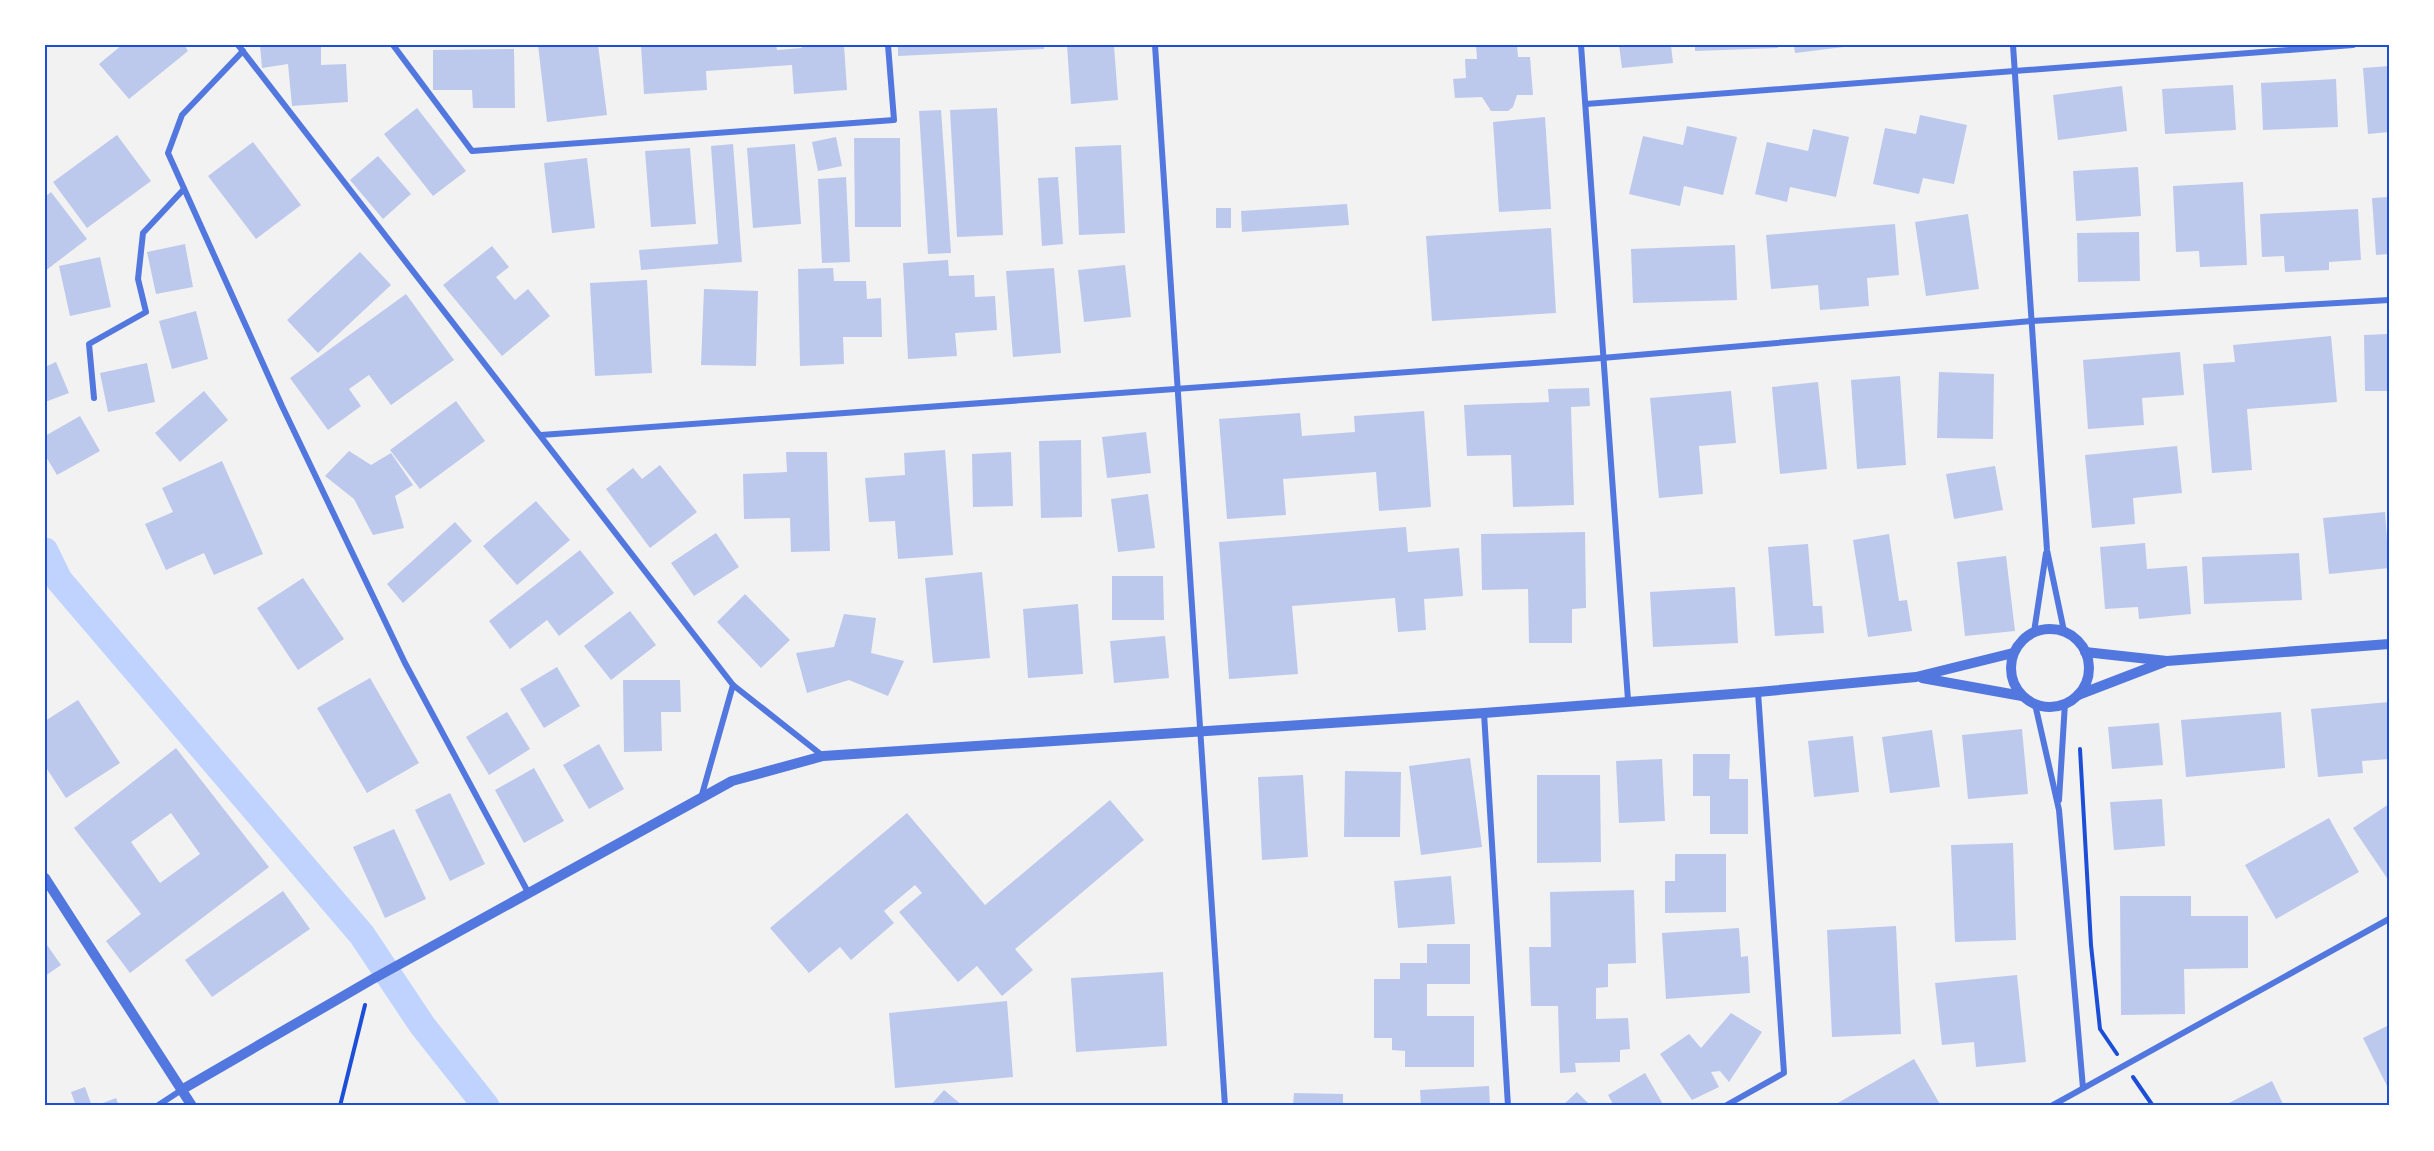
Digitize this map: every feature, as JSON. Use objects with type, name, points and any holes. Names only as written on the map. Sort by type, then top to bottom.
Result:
[{"type":"street","points":[[238,45],[733,685],[824,756]]},
{"type":"street","points":[[393,45],[472,151],[894,120],[888,45]]},
{"type":"street","points":[[1155,45],[1225,1106]]},
{"type":"street","points":[[1581,45],[1628,700]]},
{"type":"street","points":[[2013,45],[2047,550],[2064,631]]},
{"type":"street","points":[[1586,104],[2353,45]]},
{"type":"street","points":[[243,51],[182,115],[168,153],[282,406],[405,663],[528,894]]},
{"type":"street","points":[[94,398],[89,344],[146,312],[138,279],[143,233],[184,189]]},
{"type":"street","points":[[541,435],[1602,358],[2032,321],[2389,300]]},
{"type":"street","points":[[2034,632],[2047,550]]},
{"type":"street","points":[[2022,696],[2011,676],[2013,653],[2018,644],[2034,632],[2054,629],[2073,636],[2085,652],[2089,663],[2085,685],[2078,695]]},
{"type":"street","points":[[2085,652],[2167,661],[2389,644]]},
{"type":"street","points":[[157,1106],[371,980],[732,781],[824,756],[1484,713],[1628,700],[1758,692],[1916,677],[2013,653]]},
{"type":"street","points":[[1916,677],[2022,696],[2045,707],[2066,703],[2078,695],[2167,661]]},
{"type":"street","points":[[701,798],[733,685]]},
{"type":"street","points":[[1725,1106],[1784,1073],[1758,692]]},
{"type":"street","points":[[2059,810],[2066,703]]},
{"type":"street","points":[[2035,704],[2059,810],[2083,1088]]},
{"type":"street","points":[[1484,713],[1508,1106]]},
{"type":"street","points":[[45,878],[192,1106]]},
{"type":"street","points":[[2051,1106],[2389,919]]},
{"type":"path","points":[[2080,739],[2091,945],[2100,1029],[2153,1106]]},
{"type":"path","points":[[340,1106],[371,980]]},
{"type":"building","points":[[122,45],[184,45],[188,51],[129,99],[99,64]]},
{"type":"building","points":[[260,45],[321,45],[321,65],[346,64],[348,102],[292,106],[288,64],[262,68]]},
{"type":"building","points":[[538,45],[598,45],[607,115],[547,122]]},
{"type":"building","points":[[641,45],[776,45],[777,50],[802,48],[802,45],[844,45],[847,90],[794,94],[792,65],[706,71],[707,90],[644,94]]},
{"type":"building","points":[[898,45],[1044,45],[1044,49],[898,56]]},
{"type":"building","points":[[1067,45],[1114,45],[1118,100],[1071,104]]},
{"type":"building","points":[[1476,45],[1517,45],[1518,57],[1530,57],[1533,95],[1517,95],[1513,107],[1508,111],[1491,111],[1482,97],[1455,98],[1453,79],[1466,78],[1465,59],[1477,59]]},
{"type":"building","points":[[1619,45],[1671,45],[1673,63],[1622,68]]},
{"type":"building","points":[[1695,45],[1778,45],[1778,48],[1695,51]]},
{"type":"building","points":[[1794,45],[1852,45],[1852,46],[1795,53]]},
{"type":"building","points":[[514,49],[515,108],[473,108],[472,90],[433,90],[433,50]]},
{"type":"building","points":[[2389,66],[2389,132],[2368,134],[2363,68]]},
{"type":"building","points":[[2336,79],[2338,127],[2263,130],[2261,83]]},
{"type":"building","points":[[2233,85],[2236,130],[2165,134],[2162,89]]},
{"type":"building","points":[[2122,86],[2127,131],[2058,140],[2053,95]]},
{"type":"building","points":[[417,108],[466,171],[433,196],[384,134]]},
{"type":"building","points":[[997,108],[1003,235],[957,237],[950,110]]},
{"type":"building","points":[[941,110],[951,253],[928,254],[919,111]]},
{"type":"building","points":[[1920,115],[1967,125],[1954,184],[1923,178],[1919,194],[1873,184],[1885,128],[1916,134]]},
{"type":"building","points":[[1545,117],[1551,209],[1499,212],[1493,122]]},
{"type":"building","points":[[1687,126],[1737,137],[1723,195],[1684,186],[1680,206],[1629,194],[1643,136],[1683,145]]},
{"type":"building","points":[[1813,129],[1849,137],[1836,197],[1790,187],[1787,202],[1755,194],[1767,142],[1808,151]]},
{"type":"building","points":[[117,135],[151,181],[87,228],[53,182]]},
{"type":"building","points":[[836,137],[842,166],[818,171],[812,142]]},
{"type":"building","points":[[854,138],[900,138],[901,227],[855,227]]},
{"type":"building","points":[[253,142],[301,205],[256,239],[208,176]]},
{"type":"building","points":[[733,144],[742,262],[641,270],[639,250],[718,244],[711,146]]},
{"type":"building","points":[[795,144],[801,224],[753,228],[747,148]]},
{"type":"building","points":[[1121,145],[1125,233],[1079,235],[1075,147]]},
{"type":"building","points":[[690,148],[696,224],[651,227],[645,151]]},
{"type":"building","points":[[378,156],[411,194],[383,219],[350,180]]},
{"type":"building","points":[[587,158],[595,228],[552,233],[544,163]]},
{"type":"building","points":[[2138,167],[2141,216],[2076,221],[2073,171]]},
{"type":"building","points":[[846,177],[850,262],[822,263],[818,179]]},
{"type":"building","points":[[1058,177],[1063,244],[1042,246],[1038,178]]},
{"type":"building","points":[[2243,182],[2247,265],[2200,267],[2199,251],[2176,252],[2173,186]]},
{"type":"building","points":[[51,192],[87,239],[45,271],[45,197]]},
{"type":"building","points":[[2389,197],[2389,254],[2376,255],[2372,198]]},
{"type":"building","points":[[1347,204],[1349,225],[1242,232],[1241,211]]},
{"type":"building","points":[[1216,208],[1231,208],[1231,228],[1216,228]]},
{"type":"building","points":[[2358,209],[2361,260],[2329,262],[2329,270],[2285,272],[2284,256],[2262,257],[2260,214]]},
{"type":"building","points":[[1968,214],[1979,289],[1926,296],[1915,222]]},
{"type":"building","points":[[1895,224],[1899,275],[1867,278],[1869,306],[1820,310],[1818,285],[1771,289],[1766,235]]},
{"type":"building","points":[[1551,228],[1556,313],[1432,321],[1426,236]]},
{"type":"building","points":[[2139,232],[2140,281],[2078,282],[2077,233]]},
{"type":"building","points":[[185,244],[193,287],[156,294],[147,252]]},
{"type":"building","points":[[1735,245],[1737,300],[1633,303],[1631,249]]},
{"type":"building","points":[[492,246],[509,267],[496,277],[515,300],[528,289],[550,316],[502,356],[443,285]]},
{"type":"building","points":[[360,252],[391,285],[318,353],[287,320]]},
{"type":"building","points":[[100,257],[111,307],[70,316],[59,266]]},
{"type":"building","points":[[948,260],[949,276],[974,275],[975,297],[995,296],[997,330],[955,333],[957,356],[908,359],[903,263]]},
{"type":"building","points":[[1125,265],[1131,317],[1084,322],[1078,270]]},
{"type":"building","points":[[833,268],[834,281],[866,281],[867,299],[881,298],[882,337],[843,337],[844,364],[800,366],[798,269]]},
{"type":"building","points":[[1054,268],[1061,353],[1013,357],[1006,271]]},
{"type":"building","points":[[647,280],[652,373],[595,376],[590,283]]},
{"type":"building","points":[[704,289],[758,291],[756,366],[701,365]]},
{"type":"building","points":[[406,294],[454,360],[391,405],[369,375],[349,389],[361,406],[328,430],[290,378]]},
{"type":"building","points":[[196,311],[208,359],[172,369],[159,321]]},
{"type":"building","points":[[2389,334],[2389,391],[2365,391],[2364,335]]},
{"type":"building","points":[[2331,336],[2337,402],[2247,409],[2252,470],[2212,473],[2203,364],[2235,362],[2233,345]]},
{"type":"building","points":[[2180,352],[2184,395],[2142,398],[2144,425],[2088,429],[2083,360]]},
{"type":"building","points":[[56,362],[69,393],[45,402],[45,367]]},
{"type":"building","points":[[147,363],[155,402],[108,412],[100,373]]},
{"type":"building","points":[[1939,372],[1994,374],[1993,439],[1937,438]]},
{"type":"building","points":[[1900,376],[1906,465],[1857,469],[1851,380]]},
{"type":"building","points":[[1818,382],[1827,469],[1780,474],[1772,387]]},
{"type":"building","points":[[1589,388],[1590,406],[1571,407],[1574,505],[1513,507],[1511,455],[1467,456],[1464,405],[1549,402],[1548,389]]},
{"type":"building","points":[[204,391],[228,420],[180,462],[155,433]]},
{"type":"building","points":[[1731,391],[1736,443],[1699,446],[1703,494],[1659,498],[1650,398]]},
{"type":"building","points":[[456,401],[485,441],[420,489],[390,450]]},
{"type":"building","points":[[1424,411],[1431,507],[1379,511],[1376,472],[1283,479],[1286,515],[1227,519],[1219,419],[1300,413],[1302,436],[1355,432],[1354,416]]},
{"type":"building","points":[[80,416],[100,451],[57,475],[45,455],[45,436]]},
{"type":"building","points":[[1146,432],[1151,473],[1107,478],[1102,437]]},
{"type":"building","points":[[1081,440],[1082,517],[1041,518],[1039,441]]},
{"type":"building","points":[[2177,446],[2182,493],[2133,498],[2135,524],[2092,528],[2085,455]]},
{"type":"building","points":[[945,450],[953,555],[898,559],[895,521],[869,522],[865,478],[905,475],[904,453]]},
{"type":"building","points":[[349,451],[371,465],[391,453],[413,485],[395,496],[404,528],[373,535],[354,499],[325,476]]},
{"type":"building","points":[[786,452],[827,452],[830,551],[791,552],[790,518],[744,519],[743,474],[787,472]]},
{"type":"building","points":[[1011,452],[1013,506],[973,507],[972,454]]},
{"type":"building","points":[[222,461],[263,554],[214,575],[204,553],[166,570],[145,524],[173,512],[162,488]]},
{"type":"building","points":[[660,465],[697,512],[650,548],[606,489],[633,468],[642,479]]},
{"type":"building","points":[[1995,466],[2003,510],[1954,519],[1946,474]]},
{"type":"building","points":[[1148,494],[1155,548],[1118,552],[1111,499]]},
{"type":"building","points":[[536,501],[570,540],[517,585],[483,546]]},
{"type":"building","points":[[2385,512],[2389,568],[2329,574],[2323,518]]},
{"type":"building","points":[[455,522],[472,541],[403,603],[387,584]]},
{"type":"building","points":[[1406,527],[1408,552],[1459,548],[1463,596],[1424,599],[1426,630],[1398,632],[1395,598],[1292,606],[1298,674],[1229,679],[1219,542]]},
{"type":"building","points":[[1585,532],[1586,608],[1572,609],[1572,643],[1529,643],[1528,589],[1482,590],[1481,534]]},
{"type":"building","points":[[716,533],[739,567],[694,596],[671,563]]},
{"type":"building","points":[[1889,534],[1899,601],[1907,600],[1912,631],[1868,637],[1853,540]]},
{"type":"building","points":[[2145,543],[2147,569],[2187,566],[2191,614],[2139,619],[2138,607],[2105,609],[2100,547]]},
{"type":"building","points":[[1808,544],[1813,606],[1822,606],[1824,633],[1775,636],[1768,547]]},
{"type":"building","points":[[580,550],[614,593],[559,636],[547,620],[510,649],[489,621]]},
{"type":"building","points":[[2299,553],[2302,600],[2204,604],[2202,557]]},
{"type":"building","points":[[2006,556],[2015,631],[1965,636],[1957,562]]},
{"type":"building","points":[[982,572],[990,658],[933,663],[925,578]]},
{"type":"building","points":[[1112,576],[1163,576],[1164,620],[1112,620]]},
{"type":"building","points":[[303,578],[344,639],[298,670],[257,608]]},
{"type":"building","points":[[1735,587],[1738,643],[1653,647],[1650,592]]},
{"type":"building","points":[[745,594],[790,640],[761,668],[717,622]]},
{"type":"building","points":[[1078,604],[1083,674],[1028,678],[1023,609]]},
{"type":"building","points":[[630,611],[656,645],[611,680],[584,646]]},
{"type":"building","points":[[844,614],[876,618],[871,653],[904,661],[888,696],[849,680],[807,693],[796,653],[834,647]]},
{"type":"building","points":[[1165,636],[1169,678],[1114,683],[1110,641]]},
{"type":"building","points":[[557,667],[580,706],[544,728],[520,689]]},
{"type":"building","points":[[370,678],[419,763],[367,793],[317,708]]},
{"type":"building","points":[[623,680],[680,680],[681,712],[661,712],[662,751],[624,752]]},
{"type":"building","points":[[78,700],[120,763],[66,798],[45,766],[45,721]]},
{"type":"building","points":[[2389,702],[2389,759],[2362,761],[2363,773],[2318,777],[2311,709]]},
{"type":"building","points":[[507,712],[530,749],[489,775],[466,737]]},
{"type":"building","points":[[2281,712],[2285,768],[2186,777],[2181,720]]},
{"type":"building","points":[[2159,723],[2163,765],[2112,769],[2108,727]]},
{"type":"building","points":[[2022,729],[2028,794],[1968,799],[1962,735]]},
{"type":"building","points":[[1932,730],[1940,787],[1890,793],[1882,737]]},
{"type":"building","points":[[1853,736],[1859,792],[1814,797],[1808,741]]},
{"type":"building","points":[[599,744],[624,789],[589,809],[563,765]]},
{"type":"building","points":[[176,748],[269,867],[130,973],[106,941],[141,914],[74,828]],"holes":[[[171,813],[200,854],[160,883],[131,842]]]},
{"type":"building","points":[[1693,754],[1730,754],[1729,779],[1748,779],[1748,834],[1710,834],[1710,796],[1693,796]]},
{"type":"building","points":[[1470,758],[1482,847],[1421,855],[1409,766]]},
{"type":"building","points":[[1662,759],[1665,821],[1619,823],[1616,761]]},
{"type":"building","points":[[534,768],[564,821],[524,843],[495,790]]},
{"type":"building","points":[[1345,771],[1401,772],[1400,837],[1344,837]]},
{"type":"building","points":[[1303,775],[1308,857],[1262,860],[1258,777]]},
{"type":"building","points":[[1537,775],[1600,775],[1601,862],[1537,863]]},
{"type":"building","points":[[450,793],[485,864],[450,881],[415,810]]},
{"type":"building","points":[[2162,799],[2165,846],[2114,850],[2110,802]]},
{"type":"building","points":[[1110,800],[1144,840],[1015,949],[1033,970],[1002,996],[977,966],[958,982],[899,912],[922,893],[915,885],[884,911],[894,923],[851,960],[840,947],[809,973],[770,928],[907,813],[985,905]]},
{"type":"building","points":[[2389,804],[2389,877],[2387,878],[2353,828]]},
{"type":"building","points":[[2329,818],[2359,872],[2276,919],[2245,865]]},
{"type":"building","points":[[394,829],[426,899],[385,918],[353,847]]},
{"type":"building","points":[[2013,843],[2016,940],[1955,942],[1951,845]]},
{"type":"building","points":[[1675,854],[1726,854],[1726,912],[1665,913],[1665,881],[1675,881]]},
{"type":"building","points":[[1451,876],[1455,924],[1398,928],[1394,881]]},
{"type":"building","points":[[1634,890],[1636,963],[1608,964],[1608,987],[1596,988],[1596,1019],[1628,1018],[1630,1049],[1620,1050],[1620,1062],[1575,1063],[1576,1072],[1560,1073],[1558,1006],[1531,1006],[1529,947],[1551,947],[1550,892]]},
{"type":"building","points":[[283,891],[310,929],[212,997],[185,960]]},
{"type":"building","points":[[2120,896],[2191,896],[2191,916],[2248,916],[2248,968],[2184,969],[2185,1014],[2121,1015]]},
{"type":"building","points":[[1896,926],[1901,1034],[1832,1037],[1827,930]]},
{"type":"building","points":[[1739,928],[1741,957],[1748,956],[1750,993],[1666,999],[1662,933]]},
{"type":"building","points":[[45,942],[61,965],[45,976]]},
{"type":"building","points":[[1427,944],[1470,944],[1470,984],[1427,984],[1427,1016],[1474,1016],[1474,1067],[1405,1067],[1405,1051],[1392,1050],[1392,1038],[1374,1038],[1374,979],[1400,979],[1400,963],[1427,963]]},
{"type":"building","points":[[1163,972],[1167,1046],[1076,1052],[1071,978]]},
{"type":"building","points":[[2017,975],[2026,1062],[1976,1067],[1974,1042],[1942,1045],[1935,983]]},
{"type":"building","points":[[1007,1001],[1013,1077],[895,1088],[889,1013]]},
{"type":"building","points":[[1731,1013],[1762,1032],[1729,1082],[1720,1071],[1711,1072],[1719,1087],[1692,1100],[1660,1054],[1689,1034],[1701,1048]]},
{"type":"building","points":[[2389,1025],[2389,1090],[2363,1038]]},
{"type":"building","points":[[1914,1059],[1941,1106],[1838,1106],[1836,1104]]},
{"type":"building","points":[[1645,1073],[1664,1106],[1614,1106],[1608,1095]]},
{"type":"building","points":[[2272,1081],[2283,1104],[2279,1106],[2223,1106]]},
{"type":"building","points":[[1489,1086],[1490,1106],[1421,1106],[1420,1090]]},
{"type":"building","points":[[85,1087],[92,1106],[76,1106],[71,1092]]},
{"type":"building","points":[[944,1090],[963,1106],[930,1106]]},
{"type":"building","points":[[1577,1092],[1591,1106],[1562,1106]]},
{"type":"building","points":[[1294,1093],[1343,1094],[1343,1106],[1293,1106]]},
{"type":"building","points":[[116,1098],[119,1106],[95,1106]]},
{"type":"waterway","points":[[45,551],[59,580],[362,935],[422,1025],[486,1106]]}]
